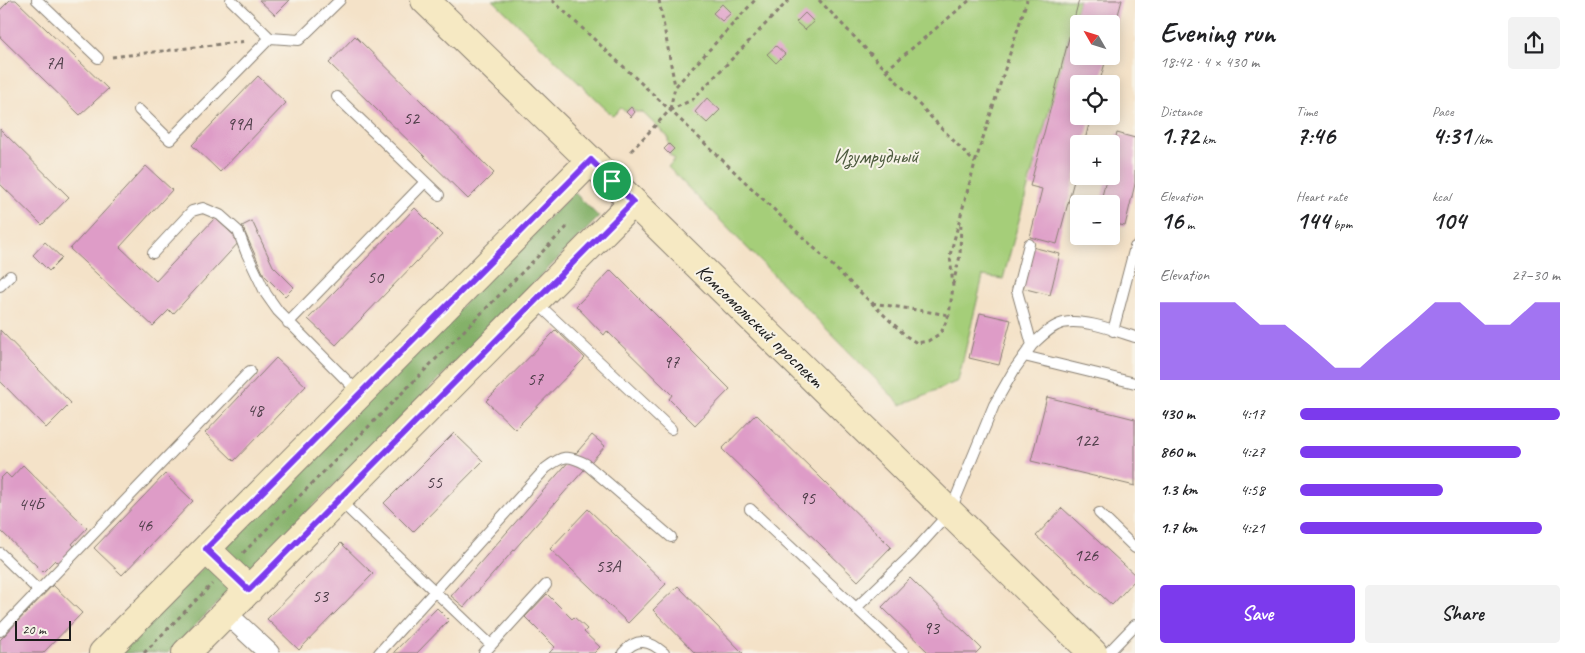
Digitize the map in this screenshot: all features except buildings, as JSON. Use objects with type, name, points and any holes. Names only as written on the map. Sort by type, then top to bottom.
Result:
[{"type":"street","name":"Комсомольский проспект","points":[[425,0],[591,160],[1093,653]]},
{"type":"street","points":[[103,653],[591,160]]},
{"type":"street","points":[[186,653],[633,202]]},
{"type":"street","points":[[206,549],[249,590]]},
{"type":"street","points":[[226,613],[269,653]]},
{"type":"lane","points":[[37,0],[98,58]]},
{"type":"lane","points":[[231,0],[270,38],[299,40],[340,0]]},
{"type":"lane","points":[[139,110],[170,140],[270,38]]},
{"type":"lane","points":[[337,97],[439,195]]},
{"type":"lane","points":[[288,324],[425,182]]},
{"type":"lane","points":[[152,253],[192,211],[203,208],[220,214],[238,231],[266,294],[288,324],[360,394]]},
{"type":"lane","points":[[1029,244],[1017,291],[1032,345]]},
{"type":"lane","points":[[1114,331],[1135,248]]},
{"type":"lane","points":[[0,286],[10,276]]},
{"type":"lane","points":[[535,301],[671,430]]},
{"type":"lane","points":[[856,608],[911,555],[950,512],[994,405],[1032,345],[1047,331],[1062,323],[1076,321],[1135,337]]},
{"type":"lane","points":[[1024,356],[1135,383]]},
{"type":"lane","points":[[0,631],[250,371]]},
{"type":"lane","points":[[379,653],[546,468],[557,460],[567,457],[586,464],[671,537]]},
{"type":"lane","points":[[338,500],[491,645]]},
{"type":"lane","points":[[750,509],[904,653]]},
{"type":"lane","points":[[1099,513],[1135,548]]},
{"type":"lane","points":[[0,553],[39,591]]},
{"type":"lane","points":[[484,653],[546,585]]},
{"type":"lane","points":[[1108,653],[1135,625]]},
{"type":"lane","points":[[623,653],[639,642],[652,643],[664,653]]},
{"type":"path","points":[[552,0],[906,336],[917,344],[928,341],[941,333],[949,315],[960,256],[961,216]]},
{"type":"path","points":[[659,0],[675,87],[670,110]]},
{"type":"path","points":[[675,87],[755,0]]},
{"type":"path","points":[[631,151],[670,110],[692,100],[789,0]]},
{"type":"path","points":[[819,0],[975,163]]},
{"type":"path","points":[[886,70],[970,0]]},
{"type":"path","points":[[953,287],[950,255],[975,163],[1027,0]]},
{"type":"path","points":[[98,58],[270,38]]},
{"type":"path","points":[[144,653],[567,227]]},
{"type":"path","points":[[871,302],[949,315]]},
{"type":"green space","name":"Изумрудный","points":[[493,0],[1079,0],[1075,15],[1070,15],[1070,33],[1003,279],[983,276],[958,381],[901,405],[668,167],[675,159],[669,154],[668,137],[642,112],[635,112],[631,107],[626,112],[621,108],[613,116]]},
{"type":"green space","points":[[574,192],[599,217],[168,653],[119,653]]},
{"type":"route","points":[[591,160],[612,181],[633,202],[249,590],[206,549],[591,160]]}]
